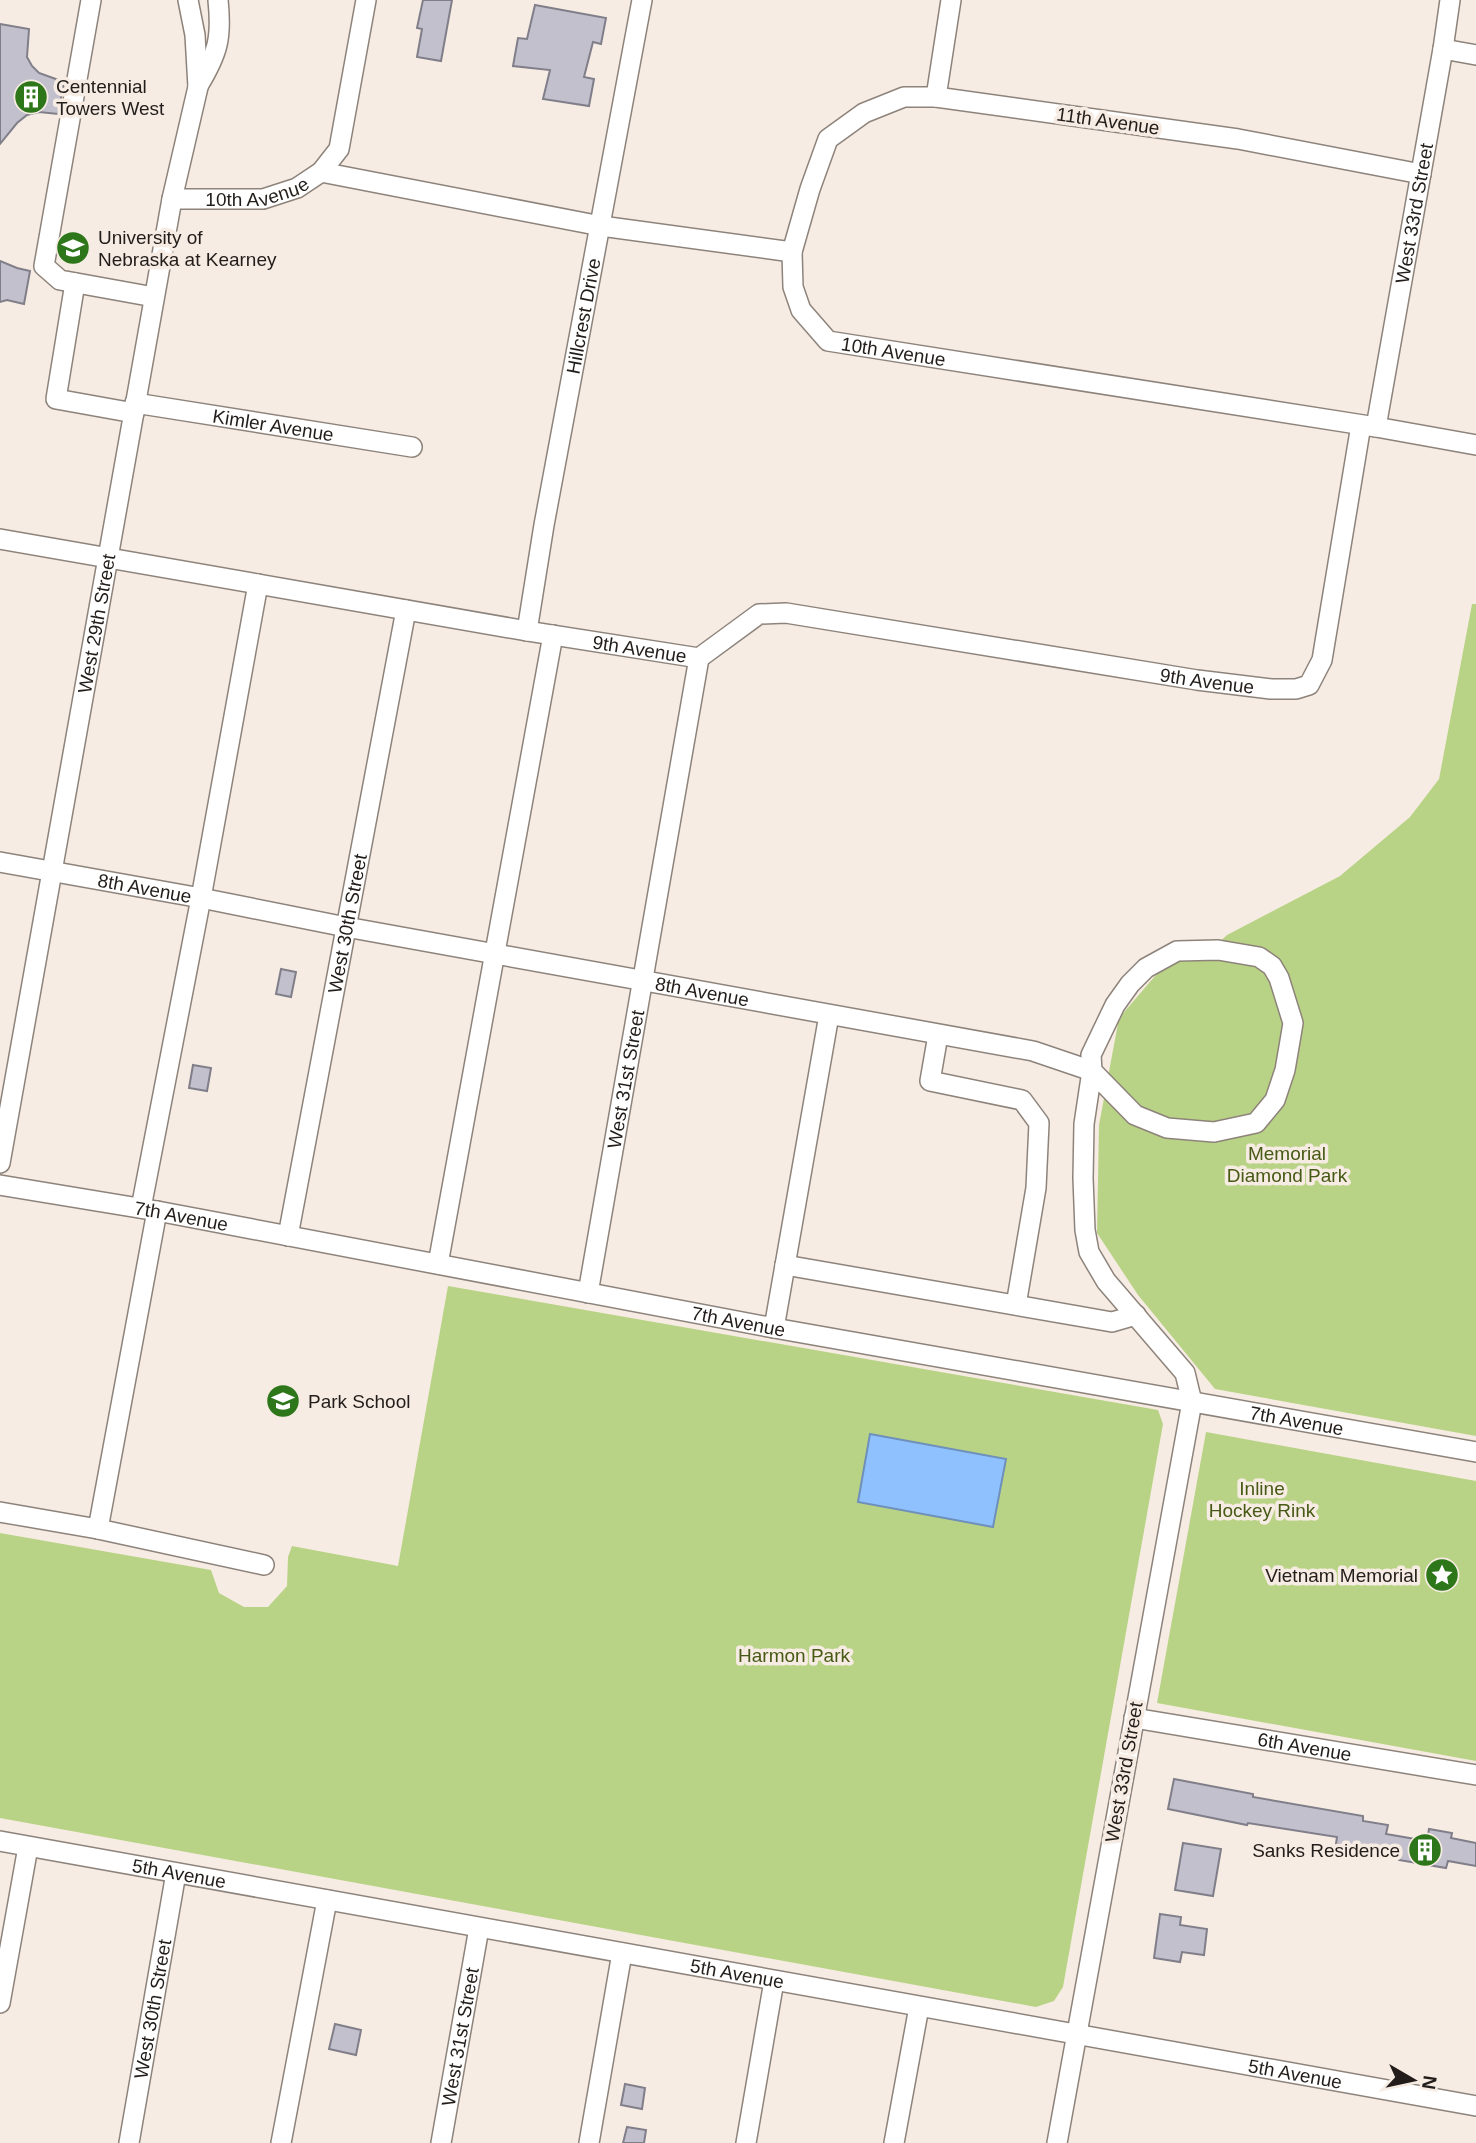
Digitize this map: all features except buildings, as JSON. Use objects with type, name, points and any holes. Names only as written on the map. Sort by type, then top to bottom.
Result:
[{"type":"street","points":[[91,0],[44,266],[60,280],[154,297]]},
{"type":"street","name":"West 29th Street","points":[[0,1163],[172,199],[198,87],[195,35],[188,0]]},
{"type":"street","points":[[321,172],[339,149],[366,0]]},
{"type":"street","name":"Hillcrest Drive","points":[[527,631],[544,525],[642,0]]},
{"type":"street","points":[[936,97],[951,0]]},
{"type":"street","name":"West 33rd Street","points":[[1309,685],[1322,660],[1421,174],[1450,0]]},
{"type":"street","name":"West 29th Street","points":[[198,87],[213,61],[219,36],[220,2]]},
{"type":"street","points":[[1443,49],[1476,55]]},
{"type":"street","name":"11th Avenue","points":[[792,252],[828,139],[864,113],[904,97],[936,97],[1238,139],[1421,174]]},
{"type":"street","name":"10th Avenue","points":[[172,199],[263,199],[297,188],[321,172],[601,226],[792,252],[793,287],[801,310],[828,341],[1476,445]]},
{"type":"street","name":"Kimler Avenue","points":[[75,283],[55,399],[412,447]]},
{"type":"street","name":"9th Avenue","points":[[0,539],[527,631],[699,658],[759,614],[786,613],[1197,680],[1271,689],[1296,689],[1309,685]]},
{"type":"street","points":[[98,1529],[201,898],[258,584]]},
{"type":"street","name":"West 30th Street","points":[[288,1236],[405,610]]},
{"type":"street","points":[[438,1264],[553,635]]},
{"type":"street","name":"West 31st Street","points":[[588,1293],[699,658]]},
{"type":"street","name":"8th Avenue","points":[[0,862],[1033,1051],[1092,1071]]},
{"type":"street","points":[[1092,1071],[1135,1115],[1167,1128],[1214,1132],[1256,1123],[1275,1100],[1286,1070],[1293,1023],[1279,978],[1272,966],[1259,957],[1218,950],[1177,951],[1146,968],[1130,984],[1115,1005],[1091,1055],[1092,1071],[1084,1124],[1085,1230],[1089,1252],[1106,1281],[1185,1373],[1192,1402]]},
{"type":"street","points":[[774,1328],[829,1015]]},
{"type":"street","points":[[938,1035],[930,1081],[1023,1100],[1039,1124],[1036,1188],[1016,1305]]},
{"type":"street","name":"7th Avenue","points":[[0,1185],[149,1210],[774,1328],[1476,1452]]},
{"type":"street","points":[[785,1265],[1112,1322],[1136,1315]]},
{"type":"street","name":"West 33rd Street","points":[[1057,2143],[1192,1402]]},
{"type":"street","points":[[0,1512],[98,1529],[264,1565]]},
{"type":"street","name":"6th Avenue","points":[[1134,1718],[1476,1774]]},
{"type":"street","name":"5th Avenue","points":[[0,1841],[1476,2106]]},
{"type":"street","points":[[0,2003],[28,1847]]},
{"type":"street","name":"West 30th Street","points":[[129,2143],[176,1873]]},
{"type":"street","points":[[281,2143],[327,1900]]},
{"type":"street","name":"West 31st Street","points":[[441,2143],[479,1928]]},
{"type":"street","points":[[589,2143],[622,1953]]},
{"type":"street","points":[[746,2143],[774,1981]]},
{"type":"street","points":[[894,2143],[919,2007]]},
{"type":"green space","name":"Memorial Diamond Park","points":[[1472,604],[1476,604],[1476,1436],[1215,1389],[1138,1295],[1097,1233],[1099,1125],[1119,1018],[1167,962],[1212,949],[1227,935],[1340,876],[1410,817],[1439,779]]},
{"type":"green space","name":"Harmon Park","points":[[448,1286],[1158,1410],[1163,1424],[1063,1987],[1054,2001],[1036,2007],[0,1818],[0,1533],[211,1570],[219,1593],[244,1607],[268,1607],[287,1586],[288,1557],[292,1546],[398,1566]]},
{"type":"green space","name":"Inline Hockey Rink","points":[[1206,1432],[1476,1481],[1476,1761],[1157,1703]]},
{"type":"water","points":[[870,1434],[1006,1459],[993,1527],[858,1502]]},
{"type":"place","name":"Centennial Towers West","points":[[31,97]]},
{"type":"place","name":"University of Nebraska at Kearney","points":[[73,248]]},
{"type":"place","name":"Park School","points":[[283,1401]]},
{"type":"place","name":"Vietnam Memorial","points":[[1442,1575]]},
{"type":"place","name":"Sanks Residence","points":[[1425,1850]]}]
